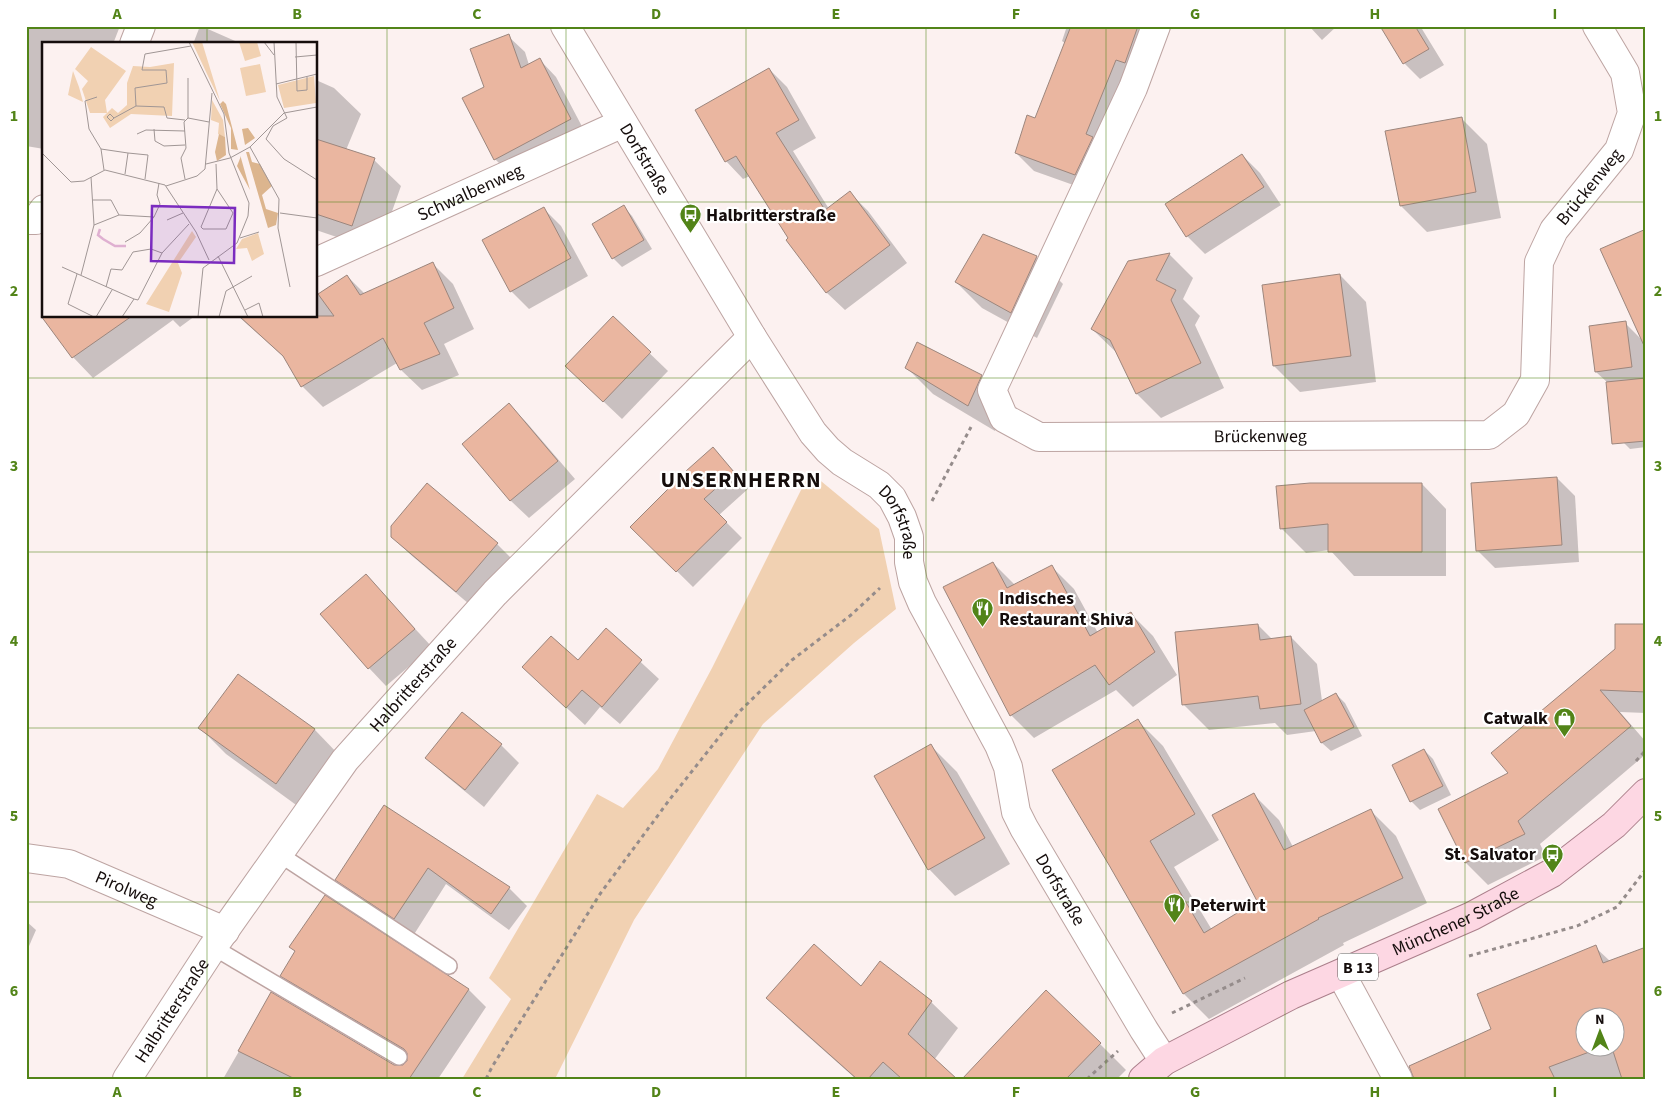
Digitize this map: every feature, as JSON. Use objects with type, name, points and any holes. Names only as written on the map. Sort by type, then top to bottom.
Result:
[{"type":"main road","name":"Münchener Straße","points":[[1143,1079],[1164,1061],[1291,995],[1472,916],[1552,873],[1614,825],[1646,793]]},
{"type":"street","points":[[135,42],[141,26]]},
{"type":"street","name":"Dorfstraße","points":[[565,26],[752,337],[813,433],[842,462],[879,484],[892,498],[902,517],[909,537],[910,562],[914,582],[922,603],[999,745],[1008,767],[1016,812],[1164,1061]]},
{"type":"street","points":[[992,390],[1133,88],[1156,26]]},
{"type":"street","name":"Brückenweg","points":[[992,390],[1004,418],[1039,437],[1489,435],[1516,414],[1535,380],[1540,262],[1554,230],[1619,150],[1632,113],[1625,73],[1597,26]]},
{"type":"street","name":"Schwalbenweg","points":[[318,261],[623,123]]},
{"type":"street","name":"Halbritterstraße","points":[[127,1079],[219,939],[345,760],[489,600],[752,337]]},
{"type":"street","name":"Pirolweg","points":[[26,858],[69,864],[219,939]]},
{"type":"street","points":[[1340,974],[1398,1079]]},
{"type":"lane","points":[[278,854],[450,966]]},
{"type":"lane","points":[[219,939],[399,1057]]},
{"type":"path","points":[[928,509],[992,390]]},
{"type":"path","points":[[486,1079],[600,894],[670,799],[739,712],[792,660],[851,615],[882,586]]},
{"type":"path","points":[[1635,762],[1646,750]]},
{"type":"path","points":[[1468,956],[1577,926],[1617,907],[1646,868]]},
{"type":"path","points":[[1087,1079],[1144,1030],[1168,1015],[1247,978]]},
{"type":"shaded area","points":[[810,472],[879,529],[896,609],[854,643],[763,724],[634,920],[555,1079],[462,1079],[511,999],[489,978],[597,794],[623,808],[658,769],[712,668]]},
{"type":"building","points":[[1071,26],[1138,26],[1125,63],[1116,60],[1086,134],[1093,137],[1075,175],[1015,153],[1027,115],[1035,118]]},
{"type":"building","points":[[1380,26],[1415,26],[1429,49],[1403,64]]},
{"type":"building","points":[[509,34],[521,68],[540,58],[571,119],[494,160],[462,98],[484,87],[470,49]]},
{"type":"building","points":[[769,68],[799,120],[776,133],[825,210],[850,191],[890,245],[826,293],[786,240],[788,238],[736,156],[725,162],[695,110]]},
{"type":"building","points":[[1462,117],[1476,192],[1400,206],[1385,131]]},
{"type":"building","points":[[318,140],[375,158],[352,226],[318,215]]},
{"type":"building","points":[[1242,154],[1264,187],[1186,237],[1165,204]]},
{"type":"building","points":[[624,205],[644,240],[612,259],[592,224]]},
{"type":"building","points":[[544,207],[571,258],[510,292],[482,240]]},
{"type":"building","points":[[1646,229],[1646,350],[1600,249]]},
{"type":"building","points":[[983,234],[1037,256],[1011,313],[955,282]]},
{"type":"building","points":[[1170,253],[1156,280],[1176,290],[1171,300],[1201,363],[1136,394],[1110,340],[1091,329],[1128,261]]},
{"type":"building","points":[[433,262],[454,308],[424,323],[440,354],[400,370],[383,338],[301,387],[283,356],[241,318],[318,318],[318,316],[334,316],[318,294],[347,275],[360,295]]},
{"type":"building","points":[[1340,274],[1351,356],[1273,366],[1262,285]]},
{"type":"building","points":[[613,316],[651,352],[603,402],[565,366]]},
{"type":"building","points":[[42,318],[129,318],[72,358]]},
{"type":"building","points":[[1626,321],[1632,367],[1595,372],[1589,326]]},
{"type":"building","points":[[917,342],[982,375],[968,406],[905,368]]},
{"type":"building","points":[[1646,378],[1646,441],[1612,444],[1606,382]]},
{"type":"building","points":[[509,403],[558,461],[510,501],[462,444]]},
{"type":"building","points":[[713,447],[734,472],[704,499],[727,522],[676,572],[630,527]]},
{"type":"building","points":[[1557,477],[1562,545],[1476,551],[1471,483]]},
{"type":"building","points":[[427,483],[498,543],[456,592],[391,537],[391,526]]},
{"type":"building","points":[[1310,483],[1422,483],[1422,552],[1328,552],[1328,524],[1280,529],[1276,486]]},
{"type":"building","points":[[993,562],[1007,588],[1052,565],[1090,636],[1131,612],[1155,652],[1109,685],[1095,665],[1010,716],[943,587]]},
{"type":"building","points":[[366,574],[415,629],[368,669],[320,614]]},
{"type":"building","points":[[1258,624],[1260,640],[1291,636],[1301,704],[1260,709],[1258,696],[1182,705],[1175,632]]},
{"type":"building","points":[[1615,624],[1646,624],[1646,692],[1600,690],[1631,726],[1518,821],[1525,834],[1465,863],[1438,809],[1508,773],[1491,753],[1615,649]]},
{"type":"building","points":[[606,628],[642,660],[602,707],[582,690],[566,708],[522,667],[551,636],[578,660]]},
{"type":"building","points":[[238,674],[315,729],[276,784],[198,728]]},
{"type":"building","points":[[1336,693],[1354,727],[1321,743],[1304,710]]},
{"type":"building","points":[[462,712],[502,744],[465,790],[425,758]]},
{"type":"building","points":[[1138,719],[1195,814],[1150,841],[1204,933],[1257,901],[1212,815],[1254,793],[1284,850],[1371,809],[1403,878],[1318,918],[1183,994],[1052,770]]},
{"type":"building","points":[[931,744],[985,838],[928,870],[874,776]]},
{"type":"building","points":[[1424,749],[1443,786],[1410,802],[1392,765]]},
{"type":"building","points":[[384,805],[510,887],[491,914],[428,868],[394,919],[335,880]]},
{"type":"building","points":[[325,895],[469,989],[409,1079],[295,1079],[238,1051],[271,992],[394,1065],[403,1065],[407,1061],[407,1053],[404,1049],[280,976],[295,951],[289,947]]},
{"type":"building","points":[[814,944],[861,986],[880,961],[932,1001],[908,1034],[957,1079],[902,1079],[883,1062],[868,1079],[857,1079],[766,998]]},
{"type":"building","points":[[1596,945],[1603,963],[1646,947],[1646,1079],[1622,1079],[1615,1058],[1624,1058],[1624,1008],[1574,1008],[1574,1058],[1549,1067],[1555,1079],[1414,1079],[1409,1066],[1491,1029],[1477,994]]},
{"type":"building","points":[[1046,990],[1101,1043],[1066,1079],[962,1079]]},
{"type":"place","name":"Halbritterstraße","points":[[690,234]]},
{"type":"place","name":"Indisches Restaurant Shiva","points":[[983,627]]},
{"type":"place","name":"Catwalk","points":[[1564,737]]},
{"type":"place","name":"St. Salvator","points":[[1552,873]]},
{"type":"place","name":"Peterwirt","points":[[1174,924]]},
{"type":"district","name":"UNSERNHERRN","points":[[741,479]]}]
